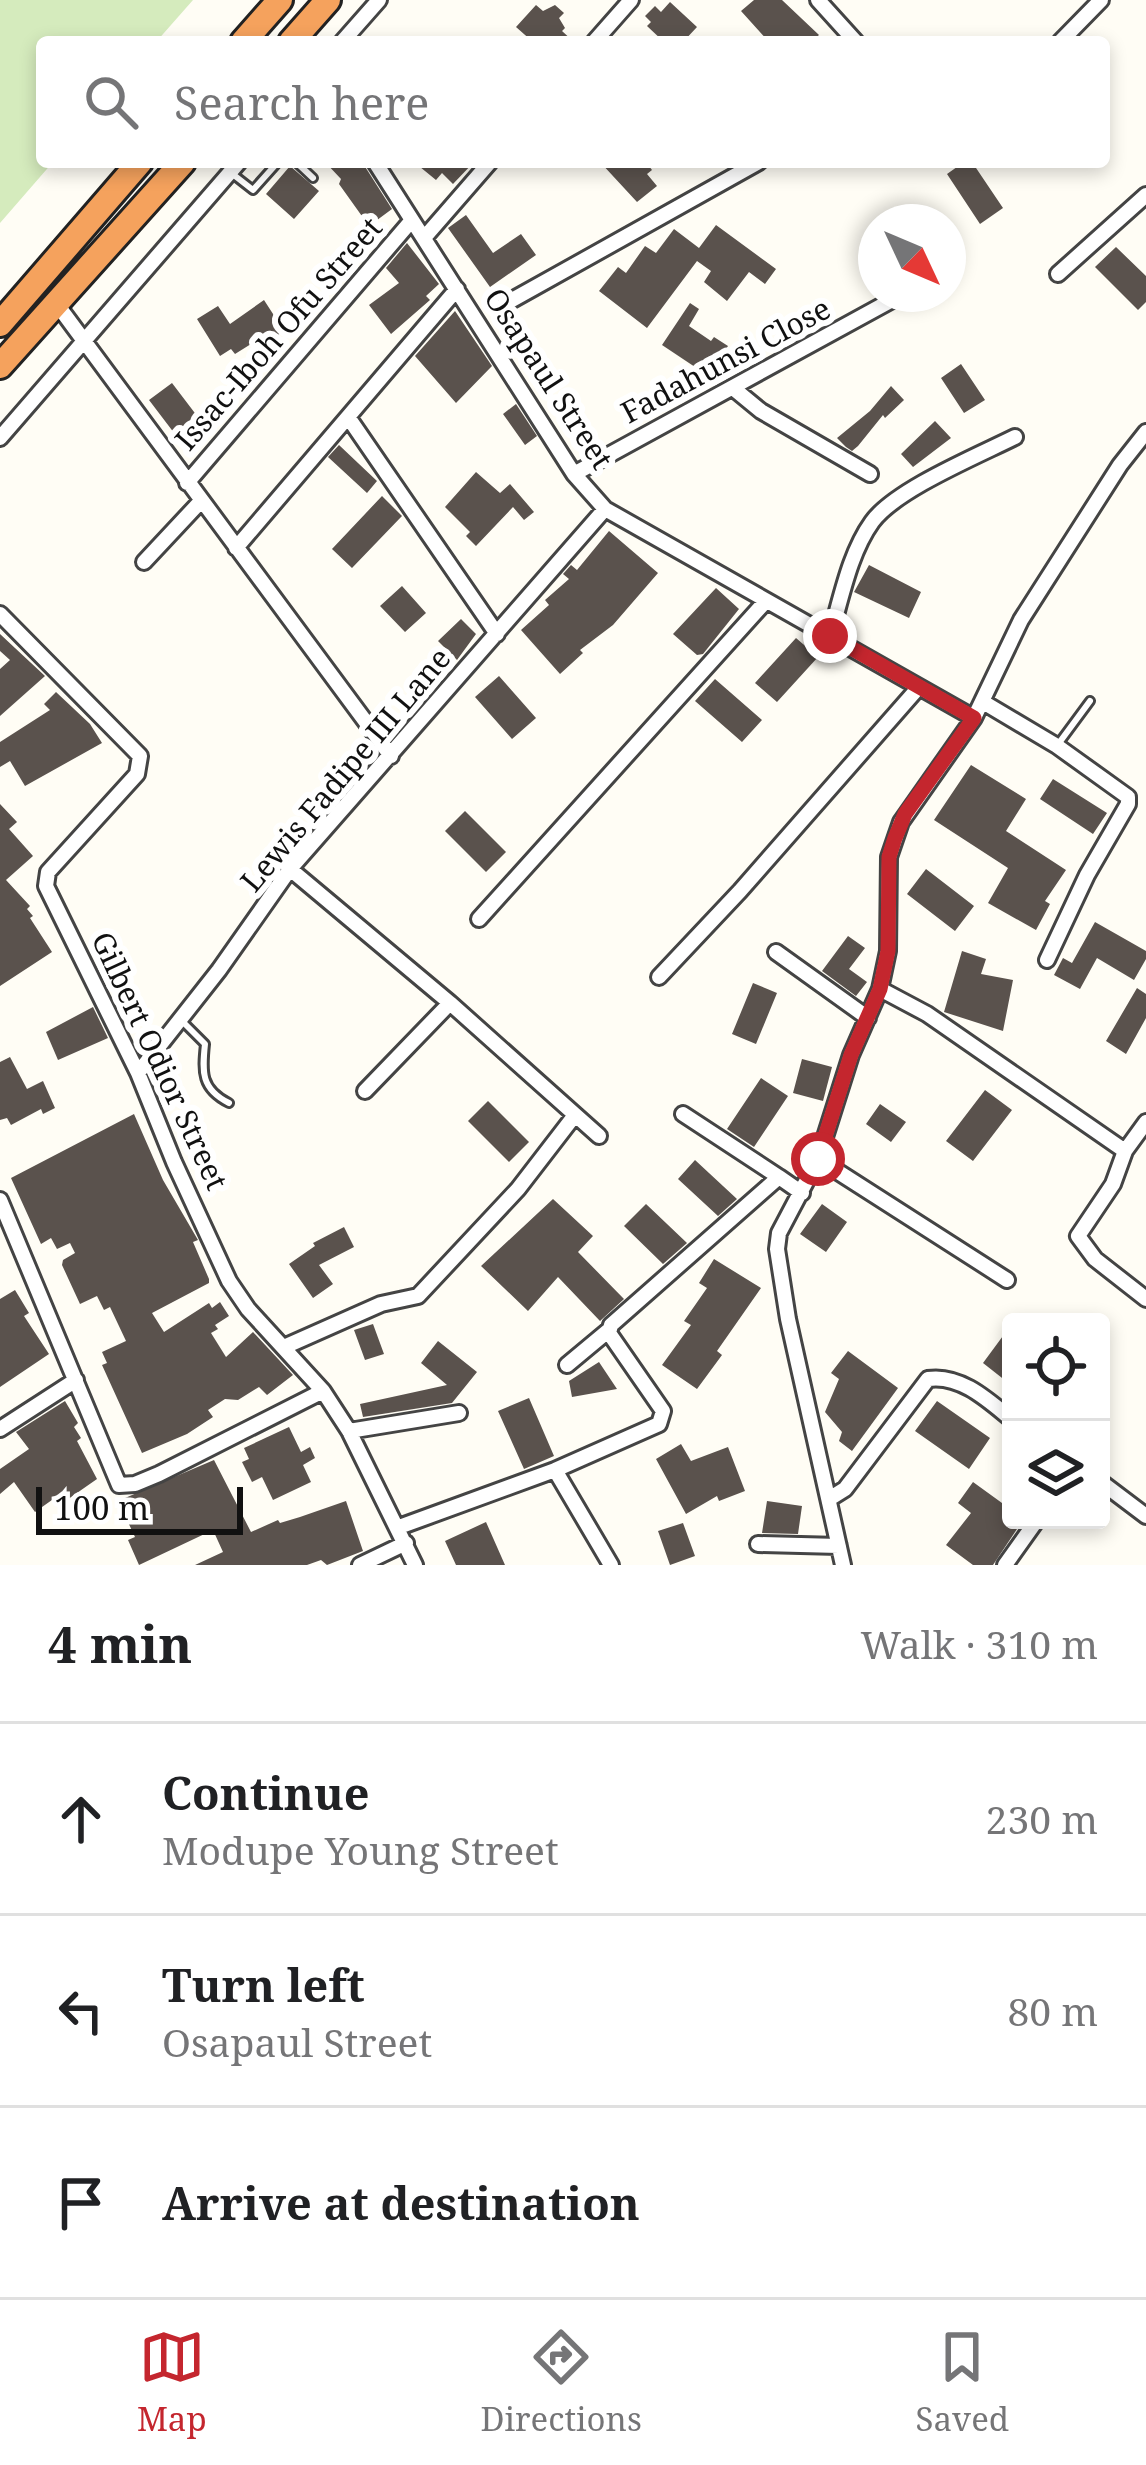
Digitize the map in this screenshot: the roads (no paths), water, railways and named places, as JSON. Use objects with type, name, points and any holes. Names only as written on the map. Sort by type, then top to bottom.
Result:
[{"type":"highway","points":[[248,36],[280,0]]},
{"type":"highway","points":[[299,36],[328,0]]},
{"type":"highway","points":[[0,325],[135,168]]},
{"type":"highway","points":[[0,366],[178,168]]},
{"type":"street","points":[[347,36],[379,0]]},
{"type":"street","points":[[599,36],[631,0]]},
{"type":"street","points":[[818,0],[851,36]]},
{"type":"street","points":[[1066,36],[1101,0]]},
{"type":"street","points":[[0,438],[233,168]]},
{"type":"street","name":"Osapaul Street","points":[[379,168],[574,474],[605,509],[974,718]]},
{"type":"street","points":[[424,238],[485,168]]},
{"type":"street","points":[[505,304],[748,168]]},
{"type":"street","points":[[1058,274],[1146,195]]},
{"type":"street","name":"Issac-Iboh Ofu Street","points":[[187,483],[412,220]]},
{"type":"street","points":[[236,548],[457,290]]},
{"type":"street","points":[[56,303],[391,756]]},
{"type":"street","name":"Fadahunsi Close","points":[[574,474],[870,312]]},
{"type":"street","points":[[733,388],[761,411],[870,474]]},
{"type":"street","points":[[348,417],[497,634]]},
{"type":"street","points":[[843,1565],[788,1319],[777,1249],[782,1226],[818,1159],[844,1075],[880,989],[888,951],[889,857],[905,814],[974,718],[1021,620],[1146,432]]},
{"type":"street","points":[[830,636],[854,559],[875,518],[913,490],[1015,437]]},
{"type":"street","points":[[143,562],[201,500]]},
{"type":"street","name":"Lewis Fadipe III Lane","points":[[138,1073],[290,869],[605,509]]},
{"type":"street","points":[[478,919],[765,602]]},
{"type":"street","name":"Gilbert Odior Street","points":[[0,614],[140,756],[140,766],[128,786],[48,872],[45,881],[138,1073],[217,1259],[248,1309],[323,1390],[350,1431],[415,1565]]},
{"type":"street","points":[[659,977],[919,687]]},
{"type":"street","points":[[983,702],[1124,791],[1129,801],[1047,960]]},
{"type":"street","points":[[290,869],[599,1136]]},
{"type":"street","points":[[776,952],[868,1018]]},
{"type":"street","points":[[880,989],[927,1014],[1125,1151]]},
{"type":"street","points":[[365,1091],[450,1004]]},
{"type":"street","points":[[683,1114],[802,1193]]},
{"type":"street","points":[[284,1347],[381,1304],[418,1297],[518,1189],[575,1115]]},
{"type":"street","points":[[1146,1122],[1078,1239],[1095,1259],[1146,1299]]},
{"type":"street","points":[[818,1159],[1007,1280]]},
{"type":"street","points":[[567,1365],[779,1178]]},
{"type":"street","points":[[0,1200],[116,1482],[127,1486],[159,1474],[323,1390]]},
{"type":"street","points":[[399,1527],[555,1470],[663,1419],[663,1411],[609,1330]]},
{"type":"street","points":[[829,1498],[845,1489],[928,1379],[944,1377],[963,1385],[1002,1413]]},
{"type":"street","points":[[0,1429],[76,1380]]},
{"type":"street","points":[[350,1431],[458,1413]]},
{"type":"street","points":[[555,1470],[611,1565]]},
{"type":"street","points":[[1110,1490],[1146,1516]]},
{"type":"street","points":[[1005,1565],[1031,1529]]},
{"type":"street","points":[[360,1565],[406,1543]]},
{"type":"street","points":[[758,1544],[839,1546]]},
{"type":"lane","points":[[235,168],[253,190],[273,168]]},
{"type":"lane","points":[[302,168],[313,178]]},
{"type":"lane","points":[[1057,746],[1090,701]]},
{"type":"lane","points":[[180,1019],[205,1044],[201,1072],[208,1090],[229,1103]]}]
